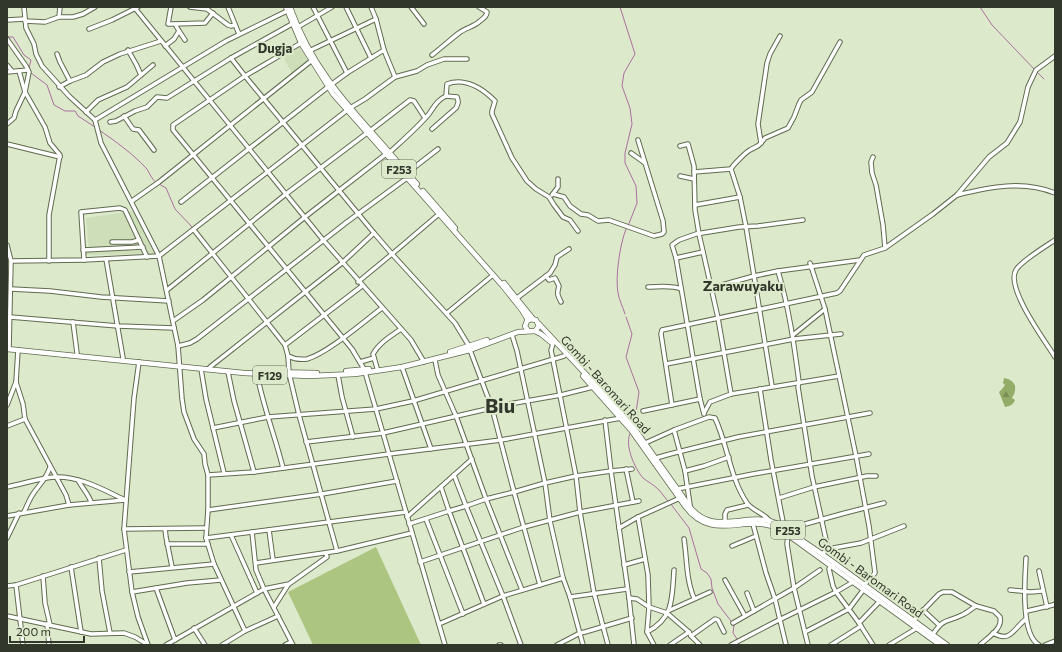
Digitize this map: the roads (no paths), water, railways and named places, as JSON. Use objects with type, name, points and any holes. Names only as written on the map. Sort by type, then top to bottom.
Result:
[{"type":"main road","name":"F253","points":[[287,8],[292,24],[301,43],[311,61],[330,86],[348,109],[493,275],[522,310],[529,321]]},
{"type":"main road","name":"F253","points":[[287,8],[309,51],[330,86]]},
{"type":"main road","name":"F253","points":[[407,175],[439,214],[517,298],[529,321],[528,331]]},
{"type":"main road","name":"F253","points":[[529,321],[537,321],[539,324]]},
{"type":"main road","name":"F129","points":[[8,347],[123,358],[228,372],[257,374],[338,375],[402,367],[470,348],[515,331],[529,321]]},
{"type":"main road","points":[[528,331],[535,331],[539,324]]},
{"type":"main road","name":"Gombi - Baromari Road","points":[[539,324],[594,383],[634,431],[695,518],[704,523],[723,526],[753,524],[770,525],[788,533],[822,554],[854,582],[864,587],[880,601],[941,644]]},
{"type":"main road","name":"F129","points":[[8,347],[18,350],[139,362],[289,374],[364,371],[435,360],[528,331]]},
{"type":"main road","name":"Gombi - Baromari Road","points":[[535,331],[553,344],[634,431]]},
{"type":"main road","name":"Gombi - Baromari Road","points":[[643,443],[656,458],[690,507],[702,518],[713,522],[769,520],[784,527],[788,533],[933,634],[941,644]]},
{"type":"street","points":[[24,7],[26,28],[34,44],[38,60],[60,87],[95,120],[101,143],[160,256],[178,346],[184,412],[194,439],[204,454],[208,475],[206,538],[214,564],[245,630]]},
{"type":"street","points":[[59,17],[60,7]]},
{"type":"street","points":[[7,20],[45,22],[59,17],[73,17],[83,14],[95,7]]},
{"type":"street","points":[[171,7],[168,24],[206,23],[213,14]]},
{"type":"street","points":[[190,7],[208,8],[213,14],[229,26],[235,25]]},
{"type":"street","points":[[228,7],[239,34]]},
{"type":"street","points":[[313,7],[347,73]]},
{"type":"street","points":[[298,27],[332,7]]},
{"type":"street","points":[[346,7],[371,58]]},
{"type":"street","points":[[372,7],[384,50],[395,77]]},
{"type":"street","points":[[411,7],[424,24]]},
{"type":"street","points":[[432,55],[458,34],[483,19],[487,12],[479,7]]},
{"type":"street","points":[[89,29],[136,8],[165,46],[342,263],[411,340],[423,361]]},
{"type":"street","points":[[95,120],[182,67],[287,8]]},
{"type":"street","points":[[309,51],[376,19]]},
{"type":"street","points":[[175,24],[185,40]]},
{"type":"street","points":[[110,122],[116,121],[135,111],[147,107],[157,98],[167,98],[231,58],[292,24]]},
{"type":"street","points":[[165,46],[174,39],[179,31]]},
{"type":"street","points":[[761,142],[758,124],[767,63],[770,54],[780,36]]},
{"type":"street","points":[[7,39],[28,70],[29,75],[25,92],[14,118],[7,124]]},
{"type":"street","points":[[60,87],[70,81],[86,75],[103,62],[128,50],[161,41]]},
{"type":"street","points":[[731,169],[735,163],[745,156],[748,151],[757,147],[765,138],[788,128],[801,100],[812,92],[840,42]]},
{"type":"street","points":[[301,43],[245,76],[173,125],[172,128],[325,315],[360,362],[376,409],[445,645]]},
{"type":"street","points":[[128,50],[141,75]]},
{"type":"street","points":[[181,202],[248,148],[347,73],[384,50]]},
{"type":"street","points":[[57,54],[70,81]]},
{"type":"street","points":[[672,405],[664,357],[662,330],[837,294],[864,255],[885,248],[933,214],[957,194],[989,157],[1007,143],[1020,122],[1028,87],[1036,70],[1055,56]]},
{"type":"street","points":[[231,58],[374,233],[447,313],[462,334],[470,348],[492,408],[540,585]]},
{"type":"street","points":[[12,261],[84,260],[160,256],[348,109],[365,99],[395,77],[417,71],[444,59],[467,59]]},
{"type":"street","points":[[132,201],[154,186],[311,61]]},
{"type":"street","points":[[7,65],[12,71]]},
{"type":"street","points":[[86,112],[98,100],[127,87],[154,65]]},
{"type":"street","points":[[7,72],[28,70]]},
{"type":"street","points":[[19,71],[25,92],[45,127],[50,143],[59,152],[60,157],[49,215],[49,261]]},
{"type":"street","points":[[446,96],[447,84],[453,82],[468,83],[495,101],[492,114],[512,158],[527,182],[536,189],[551,195],[564,197],[570,206],[581,214],[588,215],[598,222],[609,220],[654,236],[664,232],[638,140]]},
{"type":"street","points":[[173,321],[269,247],[304,217],[388,153],[412,132],[439,100],[446,96],[457,97],[458,105],[456,108],[432,129]]},
{"type":"street","points":[[167,290],[286,194],[410,100],[414,102],[425,118]]},
{"type":"street","points":[[124,116],[133,129],[139,130],[154,150]]},
{"type":"street","points":[[7,144],[60,157]]},
{"type":"street","points":[[680,146],[688,144],[692,158],[695,204],[699,234],[718,318],[731,394]]},
{"type":"street","points":[[178,346],[190,343],[197,339],[324,241],[438,149]]},
{"type":"street","points":[[631,153],[645,163]]},
{"type":"street","points":[[873,158],[871,162],[872,173],[883,225],[885,248]]},
{"type":"street","points":[[694,172],[731,169]]},
{"type":"street","points":[[731,169],[740,197],[746,227],[772,386]]},
{"type":"street","points":[[680,176],[694,179]]},
{"type":"street","points":[[551,195],[558,187],[558,179]]},
{"type":"street","points":[[957,194],[992,186],[1043,188],[1055,193]]},
{"type":"street","points":[[551,195],[554,205],[563,217],[570,220],[578,231]]},
{"type":"street","points":[[695,204],[740,197]]},
{"type":"street","points":[[84,260],[82,211],[124,208],[147,257]]},
{"type":"street","points":[[358,282],[439,214]]},
{"type":"street","points":[[705,419],[700,399],[676,258],[672,246],[673,243],[699,234],[733,228],[803,220]]},
{"type":"street","points":[[194,230],[285,345],[288,356],[289,374],[299,415],[337,552]]},
{"type":"street","points":[[210,367],[342,263],[374,233]]},
{"type":"street","points":[[112,242],[132,242],[139,240]]},
{"type":"street","points":[[1055,240],[1022,263],[1016,269],[1013,277],[1014,285],[1033,325],[1055,357]]},
{"type":"street","points":[[7,245],[12,261],[8,347]]},
{"type":"street","points":[[83,250],[143,247]]},
{"type":"street","points":[[517,298],[550,273],[555,265],[557,257],[569,249]]},
{"type":"street","points":[[676,258],[702,252]]},
{"type":"street","points":[[106,258],[123,358]]},
{"type":"street","points":[[711,288],[754,276],[811,264],[860,260]]},
{"type":"street","points":[[805,632],[849,610],[875,573],[871,540],[856,456],[825,309],[811,264]]},
{"type":"street","points":[[778,271],[788,305],[794,337],[799,382],[798,387],[810,464],[828,549]]},
{"type":"street","points":[[447,313],[493,275]]},
{"type":"street","points":[[546,276],[550,280],[555,278],[559,286],[557,291],[560,302]]},
{"type":"street","points":[[285,345],[362,286]]},
{"type":"street","points":[[648,287],[675,287],[681,289]]},
{"type":"street","points":[[11,289],[50,291],[169,302]]},
{"type":"street","points":[[288,356],[296,359],[307,359],[317,355],[343,338],[382,308]]},
{"type":"street","points":[[794,337],[825,309]]},
{"type":"street","points":[[10,317],[118,326],[174,328]]},
{"type":"street","points":[[73,322],[77,353]]},
{"type":"street","points":[[377,368],[373,354],[382,344],[401,330]]},
{"type":"street","points":[[666,364],[724,354],[794,337],[841,334]]},
{"type":"street","points":[[512,335],[545,483],[550,520],[563,578],[570,597],[583,645]]},
{"type":"street","points":[[553,344],[551,347],[576,476],[580,512],[594,593],[608,645]]},
{"type":"street","points":[[7,405],[16,382],[18,350]]},
{"type":"street","points":[[213,428],[268,417],[376,409],[413,401],[481,379],[564,356]]},
{"type":"street","points":[[360,362],[374,358]]},
{"type":"street","points":[[435,360],[438,375],[456,416],[486,499],[522,590]]},
{"type":"street","points":[[139,362],[134,398],[125,500],[124,529],[132,592],[138,617],[148,645]]},
{"type":"street","points":[[402,367],[431,449]]},
{"type":"street","points":[[201,369],[224,473]]},
{"type":"street","points":[[228,372],[234,401],[254,472]]},
{"type":"street","points":[[257,374],[261,394],[277,442],[283,468]]},
{"type":"street","points":[[338,375],[353,437]]},
{"type":"street","points":[[704,414],[710,402],[731,394],[839,376]]},
{"type":"street","points":[[16,382],[23,404],[25,419],[66,495],[69,505]]},
{"type":"street","points":[[306,442],[383,433],[593,387]]},
{"type":"street","points":[[760,389],[773,471],[784,527]]},
{"type":"street","points":[[10,396],[20,395]]},
{"type":"street","points":[[643,411],[700,399]]},
{"type":"street","points":[[656,458],[724,440],[870,413]]},
{"type":"street","points":[[643,443],[709,417],[715,418],[724,440],[734,478],[740,492],[748,505],[763,514],[769,520]]},
{"type":"street","points":[[208,475],[254,472],[501,440],[621,418]]},
{"type":"street","points":[[7,426],[25,419]]},
{"type":"street","points":[[606,420],[611,471],[632,618],[634,645]]},
{"type":"street","points":[[674,430],[680,451],[690,507]]},
{"type":"street","points":[[677,489],[869,454]]},
{"type":"street","points":[[684,471],[729,457]]},
{"type":"street","points":[[407,517],[472,459]]},
{"type":"street","points":[[24,512],[33,494],[39,488],[50,467]]},
{"type":"street","points":[[626,469],[633,502]]},
{"type":"street","points":[[410,524],[486,499],[545,483],[576,476],[632,469]]},
{"type":"street","points":[[454,475],[503,596],[521,645]]},
{"type":"street","points":[[779,498],[814,487],[867,476],[876,476]]},
{"type":"street","points":[[7,487],[45,478],[56,477],[78,480],[125,500]]},
{"type":"street","points":[[78,480],[81,487],[87,493],[90,502]]},
{"type":"street","points":[[208,510],[322,494],[397,481]]},
{"type":"street","points":[[441,487],[484,604]]},
{"type":"street","points":[[619,528],[638,517],[680,498]]},
{"type":"street","points":[[7,516],[90,502],[125,500]]},
{"type":"street","points":[[420,562],[550,520],[580,512],[639,501]]},
{"type":"street","points":[[808,645],[794,588],[787,544],[788,533],[798,526],[884,503]]},
{"type":"street","points":[[725,522],[725,514],[727,510],[748,505]]},
{"type":"street","points":[[206,538],[406,512]]},
{"type":"street","points":[[7,538],[19,513]]},
{"type":"street","points":[[638,517],[648,575],[647,632],[654,645]]},
{"type":"street","points":[[426,519],[463,614]]},
{"type":"street","points":[[753,524],[775,599],[786,645]]},
{"type":"street","points":[[822,554],[828,549],[854,545],[871,540],[904,526]]},
{"type":"street","points":[[124,529],[206,528]]},
{"type":"street","points":[[165,529],[172,567]]},
{"type":"street","points":[[269,530],[273,560]]},
{"type":"street","points":[[252,532],[256,570],[264,589],[292,643],[285,645]]},
{"type":"street","points":[[256,563],[337,552],[412,532]]},
{"type":"street","points":[[230,535],[257,593]]},
{"type":"street","points":[[732,546],[756,536]]},
{"type":"street","points":[[684,539],[689,585],[694,598]]},
{"type":"street","points":[[167,544],[208,544]]},
{"type":"street","points":[[8,585],[16,585],[126,550]]},
{"type":"street","points":[[166,645],[264,589],[288,584],[327,557],[326,553]]},
{"type":"street","points":[[99,558],[102,590],[110,634]]},
{"type":"street","points":[[1026,558],[1026,619],[1030,633],[1039,645]]},
{"type":"street","points":[[624,564],[645,559]]},
{"type":"street","points":[[129,572],[214,564]]},
{"type":"street","points":[[833,565],[829,569],[833,586],[873,645]]},
{"type":"street","points":[[71,567],[81,632]]},
{"type":"street","points":[[647,632],[659,624],[668,611],[674,570]]},
{"type":"street","points":[[733,623],[794,588],[820,570]]},
{"type":"street","points":[[1039,571],[1047,607]]},
{"type":"street","points":[[43,576],[45,603],[49,625],[49,645]]},
{"type":"street","points":[[439,624],[503,596],[563,578]]},
{"type":"street","points":[[132,592],[188,583],[221,580]]},
{"type":"street","points":[[725,580],[745,616]]},
{"type":"street","points":[[730,645],[854,582]]},
{"type":"street","points":[[274,607],[288,584]]},
{"type":"street","points":[[16,585],[23,645]]},
{"type":"street","points":[[156,588],[175,640]]},
{"type":"street","points":[[570,597],[628,589]]},
{"type":"street","points":[[1010,590],[1026,592],[1043,591]]},
{"type":"street","points":[[668,611],[710,592]]},
{"type":"street","points":[[914,620],[939,594],[943,592],[952,592],[976,606],[994,611],[998,614],[1000,624],[980,645]]},
{"type":"street","points":[[748,593],[754,611]]},
{"type":"street","points":[[629,598],[637,599],[648,607],[668,611],[700,645]]},
{"type":"street","points":[[831,645],[860,625],[880,601]]},
{"type":"street","points":[[1026,611],[1054,605]]},
{"type":"street","points":[[933,634],[939,625],[946,620],[962,615],[976,606]]},
{"type":"street","points":[[923,610],[939,625]]},
{"type":"street","points":[[7,616],[91,634],[124,633],[135,637],[148,645]]},
{"type":"street","points":[[222,645],[245,630],[278,616]]},
{"type":"street","points":[[557,645],[580,633],[632,618]]},
{"type":"street","points":[[691,636],[715,619],[718,620],[724,632]]},
{"type":"street","points":[[993,633],[1004,637],[1011,635],[1026,619]]},
{"type":"street","points":[[194,628],[205,645]]},
{"type":"street","points":[[890,645],[917,628]]},
{"type":"street","points":[[670,645],[689,632]]},
{"type":"street","points":[[1045,645],[1055,641]]},
{"type":"waterway","points":[[620,7],[635,54],[624,73],[622,86],[630,108],[632,124],[625,153],[625,163],[636,186],[637,203],[628,226]]},
{"type":"waterway","points":[[980,7],[992,25],[1035,70]]},
{"type":"waterway","points":[[7,36],[13,37],[24,55],[31,60],[29,68]]},
{"type":"waterway","points":[[1037,72],[1044,79]]},
{"type":"waterway","points":[[31,73],[47,85],[54,105],[65,111],[75,111],[78,116],[95,127]]},
{"type":"waterway","points":[[99,130],[135,157],[146,168],[157,183]]},
{"type":"waterway","points":[[159,184],[166,188],[175,209],[193,228]]},
{"type":"waterway","points":[[625,314],[619,296],[617,278],[620,252],[626,229]]},
{"type":"waterway","points":[[626,317],[632,334],[626,357],[639,392],[636,412],[639,421],[636,427]]},
{"type":"waterway","points":[[631,432],[628,443],[631,456],[637,469],[643,478],[655,486],[668,501]]},
{"type":"waterway","points":[[670,503],[689,528],[701,569],[707,573],[711,579],[712,588],[718,604],[734,625],[733,633],[737,639]]},
{"type":"district","name":"Dugja","points":[[275,48]]},
{"type":"district","name":"Zarawuyaku","points":[[743,285]]},
{"type":"district","name":"Biu","points":[[500,405]]}]
